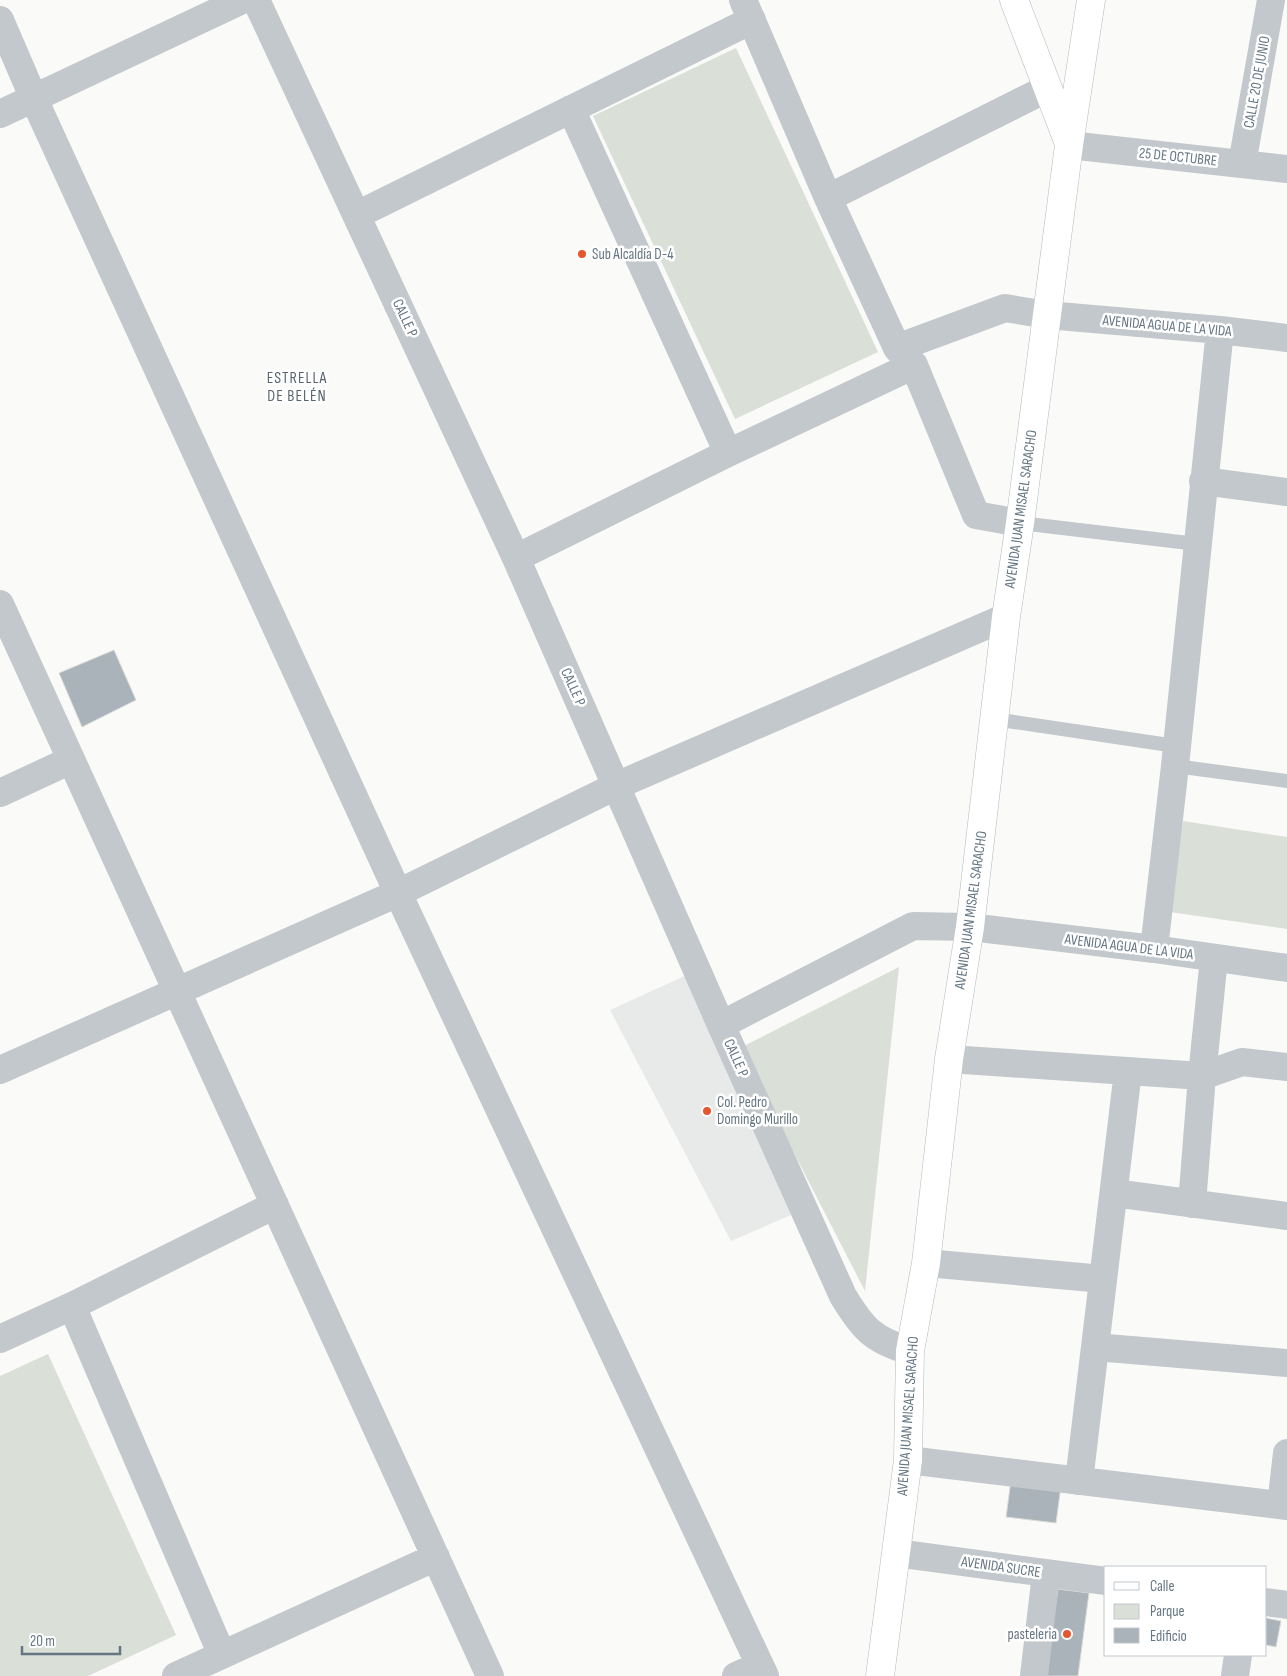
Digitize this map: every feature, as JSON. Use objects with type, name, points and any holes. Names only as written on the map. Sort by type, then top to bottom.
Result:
[{"type":"street","points":[[0,114],[242,0]]},
{"type":"street","name":"CALLE P","points":[[256,0],[358,215],[516,558],[721,1025],[843,1296],[854,1314],[876,1338],[910,1351]]},
{"type":"street","name":"AVENIDA JUAN MISAEL SARACHO","points":[[1014,0],[1069,145]]},
{"type":"street","name":"AVENIDA JUAN MISAEL SARACHO","points":[[880,1676],[908,1460],[910,1351],[926,1263],[949,1059],[970,927],[1006,616],[1020,523],[1069,145],[1091,0]]},
{"type":"street","points":[[358,215],[571,109],[747,10],[828,198],[906,357],[976,515],[1020,523]]},
{"type":"street","name":"CALLE 20 DE JUNIO","points":[[1242,164],[1275,12]]},
{"type":"street","points":[[0,20],[34,99],[754,1672]]},
{"type":"street","points":[[828,198],[1048,88]]},
{"type":"street","points":[[571,109],[728,453]]},
{"type":"street","name":"25 DE OCTUBRE","points":[[1069,145],[1287,169]]},
{"type":"street","name":"AVENIDA AGUA DE LA VIDA","points":[[516,558],[728,453],[906,357],[1005,308],[1047,315],[1220,330],[1287,338]]},
{"type":"street","points":[[1154,949],[1220,330]]},
{"type":"street","points":[[1203,481],[1287,492]]},
{"type":"street","points":[[0,604],[490,1676]]},
{"type":"street","points":[[0,1070],[398,893],[616,786],[1006,616]]},
{"type":"street","points":[[0,793],[71,760]]},
{"type":"street","name":"AVENIDA AGUA DE LA VIDA","points":[[721,1025],[913,926],[970,927],[1154,949],[1287,968]]},
{"type":"street","points":[[1192,1204],[1214,958]]},
{"type":"street","points":[[949,1059],[1202,1076],[1242,1062],[1287,1068]]},
{"type":"street","points":[[1079,1481],[1128,1071]]},
{"type":"street","points":[[1114,1193],[1287,1216]]},
{"type":"street","points":[[0,1339],[72,1306],[275,1205]]},
{"type":"street","points":[[926,1263],[1103,1280]]},
{"type":"street","points":[[72,1306],[222,1655]]},
{"type":"street","points":[[1095,1347],[1287,1363]]},
{"type":"street","points":[[908,1460],[1284,1505],[1287,1453]]},
{"type":"street","name":"AVENIDA SUCRE","points":[[896,1552],[1104,1581]]},
{"type":"street","points":[[176,1676],[436,1557]]},
{"type":"street","points":[[1034,1676],[1046,1574]]},
{"type":"street","points":[[1267,1602],[1287,1605]]},
{"type":"street","points":[[1236,1676],[1238,1656]]},
{"type":"lane","points":[[1020,523],[1197,544]]},
{"type":"lane","points":[[994,720],[1175,756],[1287,781]]},
{"type":"shaded area","name":"Col. Pedro Domingo Murillo","points":[[689,974],[798,1212],[731,1241],[610,1010]]},
{"type":"green space","points":[[736,48],[878,352],[735,419],[593,116]]},
{"type":"green space","points":[[1183,821],[1287,837],[1287,929],[1170,912]]},
{"type":"green space","points":[[899,967],[865,1291],[740,1048]]},
{"type":"green space","points":[[48,1354],[176,1635],[88,1676],[0,1676],[0,1376]]},
{"type":"building","points":[[114,650],[136,700],[82,727],[59,673]]},
{"type":"building","points":[[1011,1480],[1061,1486],[1056,1523],[1006,1517]]},
{"type":"building","name":"pasteleria","points":[[1058,1589],[1089,1593],[1078,1676],[1045,1676]]},
{"type":"building","points":[[1267,1618],[1281,1621],[1276,1647],[1267,1645]]},
{"type":"place","name":"Sub Alcaldía D-4","points":[[582,254]]},
{"type":"place","name":"Col. Pedro Domingo Murillo","points":[[707,1111]]},
{"type":"place","name":"pasteleria","points":[[1067,1634]]},
{"type":"district","name":"ESTRELLA DE BELÉN","points":[[297,387]]}]
